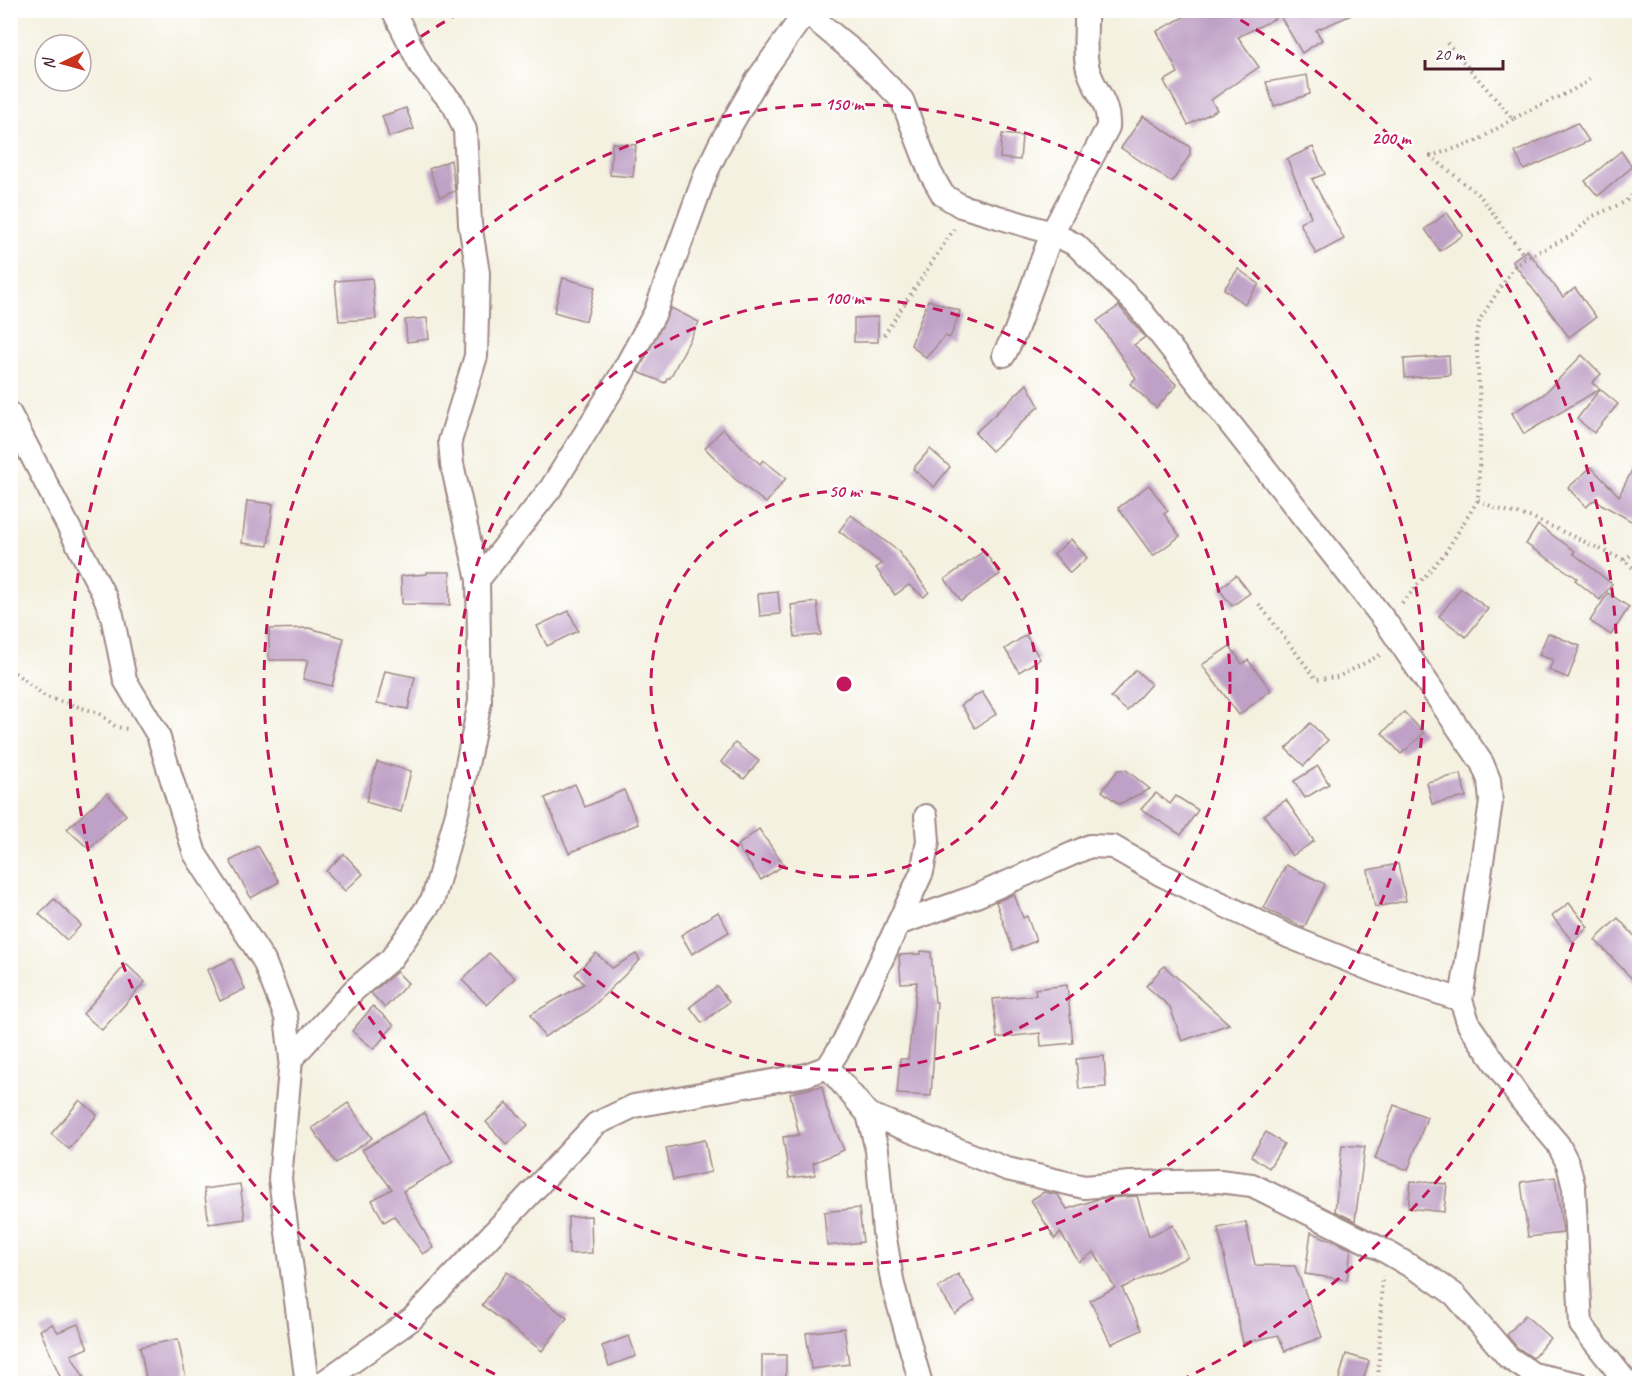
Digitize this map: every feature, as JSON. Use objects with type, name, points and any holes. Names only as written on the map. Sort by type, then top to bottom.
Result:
[{"type":"street","points":[[291,1059],[354,990],[391,959],[433,899],[457,813],[480,702],[478,580],[452,464],[450,441],[476,356],[478,273],[470,225],[465,130],[454,105],[422,68],[393,10]]},
{"type":"street","points":[[1004,356],[1015,333],[1052,233],[1108,127],[1109,115],[1106,104],[1088,68],[1086,10]]},
{"type":"street","points":[[478,580],[552,488],[620,377],[655,313],[706,173],[720,144],[757,80],[806,11],[860,57],[902,100],[930,172],[943,195],[961,206],[1052,233],[1076,245],[1136,304],[1386,622],[1482,763],[1489,780],[1491,802],[1461,1000],[1469,1025],[1521,1100],[1558,1144],[1568,1164],[1574,1188],[1581,1325],[1628,1383]]},
{"type":"street","points":[[10,414],[105,597],[112,615],[125,680],[158,735],[195,854],[264,961],[286,1017],[291,1059],[280,1179],[307,1383]]},
{"type":"street","points":[[321,1383],[412,1319],[596,1124],[634,1106],[806,1075],[828,1067],[844,1041],[922,872],[928,842],[926,816]]},
{"type":"street","points":[[898,924],[974,897],[1090,846],[1113,847],[1160,874],[1290,937],[1377,972],[1461,1000]]},
{"type":"street","points":[[828,1067],[868,1114],[877,1150],[884,1233],[893,1285],[921,1383]]},
{"type":"street","points":[[868,1114],[1007,1169],[1084,1187],[1130,1183],[1219,1181],[1252,1185],[1383,1250],[1455,1295],[1508,1357],[1533,1374],[1578,1383]]},
{"type":"path","points":[[1447,43],[1513,119]]},
{"type":"path","points":[[1526,258],[1481,197],[1431,156],[1475,142],[1540,104],[1570,94],[1592,78]]},
{"type":"path","points":[[1386,622],[1445,553],[1467,522],[1478,500],[1480,420],[1476,335],[1480,320],[1514,267],[1526,258],[1573,235],[1591,218],[1625,202],[1640,188]]},
{"type":"path","points":[[884,335],[953,233],[961,206]]},
{"type":"path","points":[[1478,500],[1495,508],[1533,518],[1624,560],[1640,574]]},
{"type":"path","points":[[1624,560],[1640,548]]},
{"type":"path","points":[[1259,604],[1316,679],[1338,677],[1378,657],[1400,642]]},
{"type":"path","points":[[10,669],[46,697],[99,713],[116,727],[158,735]]},
{"type":"path","points":[[1378,1383],[1383,1250]]},
{"type":"building","points":[[1197,10],[1361,11],[1316,30],[1322,40],[1302,53],[1280,16],[1238,37],[1259,67],[1211,100],[1217,110],[1188,125],[1164,81],[1178,73],[1157,31]]},
{"type":"building","points":[[1307,75],[1310,94],[1274,106],[1266,82]]},
{"type":"building","points":[[406,108],[414,129],[389,137],[382,116]]},
{"type":"building","points":[[1143,116],[1190,147],[1190,155],[1172,182],[1121,148]]},
{"type":"building","points":[[1577,123],[1589,141],[1524,170],[1515,152]]},
{"type":"building","points":[[1002,134],[1022,136],[1020,160],[1000,158]]},
{"type":"building","points":[[612,143],[636,145],[633,177],[610,175]]},
{"type":"building","points":[[1313,147],[1325,174],[1312,179],[1344,239],[1316,254],[1300,223],[1311,217],[1287,159]]},
{"type":"building","points":[[1621,151],[1632,167],[1598,196],[1585,181]]},
{"type":"building","points":[[451,160],[455,191],[440,197],[429,169]]},
{"type":"building","points":[[1447,213],[1463,235],[1440,251],[1425,229]]},
{"type":"building","points":[[1527,250],[1563,297],[1575,288],[1596,317],[1569,337],[1512,261]]},
{"type":"building","points":[[1238,269],[1259,284],[1245,304],[1224,289]]},
{"type":"building","points":[[372,278],[376,319],[339,321],[335,281]]},
{"type":"building","points":[[563,278],[595,287],[586,321],[554,312]]},
{"type":"building","points":[[928,300],[960,311],[950,338],[945,336],[926,358],[911,345]]},
{"type":"building","points":[[1119,306],[1145,337],[1134,345],[1177,385],[1156,408],[1130,384],[1136,378],[1097,321]]},
{"type":"building","points":[[671,308],[699,322],[670,378],[667,378],[665,383],[638,372]]},
{"type":"building","points":[[878,317],[878,342],[854,342],[854,318]]},
{"type":"building","points":[[427,318],[429,339],[407,342],[405,320]]},
{"type":"building","points":[[1582,355],[1601,374],[1592,383],[1600,389],[1524,434],[1512,413],[1543,395]]},
{"type":"building","points":[[1449,356],[1450,375],[1405,378],[1404,359]]},
{"type":"building","points":[[1027,384],[1039,406],[992,451],[975,433]]},
{"type":"building","points":[[1600,389],[1618,404],[1594,433],[1577,419]]},
{"type":"building","points":[[723,429],[760,464],[763,460],[786,478],[766,503],[735,479],[705,448]]},
{"type":"building","points":[[930,449],[950,467],[934,487],[913,469]]},
{"type":"building","points":[[1640,454],[1640,526],[1594,500],[1586,507],[1568,488],[1591,467],[1619,496]]},
{"type":"building","points":[[1149,485],[1168,511],[1164,514],[1180,536],[1153,556],[1118,508]]},
{"type":"building","points":[[247,501],[273,504],[268,546],[242,543]]},
{"type":"building","points":[[851,515],[898,551],[929,592],[924,597],[909,585],[895,595],[876,568],[882,564],[839,531]]},
{"type":"building","points":[[1538,525],[1575,551],[1573,553],[1612,584],[1600,600],[1575,580],[1577,578],[1526,544]]},
{"type":"building","points":[[1071,539],[1087,558],[1070,573],[1054,554]]},
{"type":"building","points":[[984,551],[1000,574],[961,601],[945,579]]},
{"type":"building","points":[[427,572],[450,572],[450,605],[402,604],[401,576],[427,574]]},
{"type":"building","points":[[1236,575],[1250,593],[1232,606],[1219,589]]},
{"type":"building","points":[[1461,588],[1488,609],[1466,637],[1439,616]]},
{"type":"building","points":[[778,592],[780,614],[760,616],[758,594]]},
{"type":"building","points":[[1608,593],[1629,607],[1611,635],[1590,621]]},
{"type":"building","points":[[817,602],[821,635],[795,637],[791,605]]},
{"type":"building","points":[[569,611],[578,631],[547,646],[537,626]]},
{"type":"building","points":[[309,628],[344,638],[332,686],[303,679],[308,660],[269,660],[269,629]]},
{"type":"building","points":[[1548,633],[1580,646],[1568,678],[1549,670],[1553,660],[1539,655]]},
{"type":"building","points":[[1026,635],[1040,659],[1019,672],[1005,649]]},
{"type":"building","points":[[1230,646],[1242,664],[1248,660],[1271,690],[1239,715],[1202,665]]},
{"type":"building","points":[[1136,670],[1151,684],[1127,711],[1111,697]]},
{"type":"building","points":[[385,671],[415,677],[408,709],[377,703]]},
{"type":"building","points":[[982,692],[996,714],[975,728],[961,705]]},
{"type":"building","points":[[1404,712],[1424,733],[1401,754],[1382,733]]},
{"type":"building","points":[[1310,723],[1328,740],[1304,766],[1286,749]]},
{"type":"building","points":[[735,743],[759,761],[744,779],[721,762]]},
{"type":"building","points":[[377,762],[411,771],[401,812],[366,802]]},
{"type":"building","points":[[1318,766],[1329,784],[1305,798],[1294,781]]},
{"type":"building","points":[[1118,770],[1126,770],[1150,789],[1119,804],[1102,791]]},
{"type":"building","points":[[1461,774],[1466,797],[1432,804],[1427,782]]},
{"type":"building","points":[[575,784],[585,807],[624,790],[638,824],[569,853],[545,798]]},
{"type":"building","points":[[107,793],[126,815],[89,849],[67,829]]},
{"type":"building","points":[[1156,793],[1170,804],[1176,796],[1198,810],[1181,835],[1141,809]]},
{"type":"building","points":[[1286,800],[1314,841],[1292,856],[1264,815]]},
{"type":"building","points":[[759,829],[784,865],[761,880],[737,846]]},
{"type":"building","points":[[258,846],[279,882],[251,898],[230,861]]},
{"type":"building","points":[[344,854],[363,874],[345,891],[326,871]]},
{"type":"building","points":[[1398,864],[1406,901],[1375,907],[1368,870]]},
{"type":"building","points":[[1286,865],[1325,884],[1304,928],[1264,908]]},
{"type":"building","points":[[1014,894],[1023,918],[1027,916],[1036,941],[1013,950],[996,902]]},
{"type":"building","points":[[54,899],[81,925],[67,940],[39,914]]},
{"type":"building","points":[[1569,903],[1588,927],[1573,942],[1552,916]]},
{"type":"building","points":[[718,912],[729,932],[692,954],[681,935]]},
{"type":"building","points":[[1618,918],[1640,942],[1640,987],[1595,940]]},
{"type":"building","points":[[921,951],[931,952],[935,1002],[937,1002],[931,1096],[897,1094],[900,1059],[908,1059],[917,982],[901,983],[899,955],[921,954]]},
{"type":"building","points":[[489,953],[515,978],[487,1005],[462,980]]},
{"type":"building","points":[[596,953],[612,968],[636,954],[640,960],[588,1011],[544,1037],[531,1014],[584,984],[575,974]]},
{"type":"building","points":[[232,959],[245,989],[220,1001],[207,970]]},
{"type":"building","points":[[126,964],[145,982],[102,1030],[83,1014]]},
{"type":"building","points":[[1164,966],[1229,1024],[1182,1041],[1170,1007],[1146,986]]},
{"type":"building","points":[[397,972],[408,983],[385,1008],[371,993]]},
{"type":"building","points":[[1067,985],[1073,1043],[1041,1046],[1040,1033],[997,1038],[993,999],[1036,995],[1035,989]]},
{"type":"building","points":[[717,986],[729,1002],[702,1023],[690,1007]]},
{"type":"building","points":[[373,1006],[394,1025],[374,1049],[352,1031]]},
{"type":"building","points":[[1104,1056],[1106,1087],[1079,1089],[1076,1059]]},
{"type":"building","points":[[822,1086],[827,1110],[844,1150],[813,1163],[815,1175],[789,1178],[783,1137],[799,1135],[790,1093]]},
{"type":"building","points":[[80,1100],[97,1115],[69,1149],[51,1134]]},
{"type":"building","points":[[348,1103],[372,1138],[336,1163],[312,1128]]},
{"type":"building","points":[[507,1103],[528,1125],[507,1145],[486,1122]]},
{"type":"building","points":[[1394,1105],[1427,1117],[1408,1170],[1375,1159]]},
{"type":"building","points":[[424,1113],[453,1162],[403,1191],[433,1248],[423,1254],[394,1216],[384,1222],[372,1200],[392,1189],[362,1150]]},
{"type":"building","points":[[1266,1132],[1284,1144],[1269,1168],[1251,1156]]},
{"type":"building","points":[[705,1140],[711,1172],[673,1180],[666,1148]]},
{"type":"building","points":[[1342,1145],[1365,1147],[1355,1221],[1335,1211]]},
{"type":"building","points":[[1555,1177],[1563,1233],[1528,1237],[1521,1182]]},
{"type":"building","points":[[1411,1181],[1447,1184],[1444,1212],[1408,1208]]},
{"type":"building","points":[[240,1184],[245,1219],[209,1224],[204,1189]]},
{"type":"building","points":[[1044,1192],[1058,1195],[1067,1209],[1098,1199],[1137,1196],[1149,1236],[1173,1225],[1188,1257],[1122,1288],[1142,1330],[1111,1344],[1090,1300],[1115,1288],[1094,1252],[1079,1262],[1060,1232],[1055,1239],[1031,1200]]},
{"type":"building","points":[[859,1208],[863,1242],[827,1246],[824,1212]]},
{"type":"building","points":[[591,1216],[592,1253],[569,1254],[568,1217]]},
{"type":"building","points":[[1246,1222],[1255,1265],[1295,1266],[1322,1337],[1285,1351],[1278,1335],[1243,1343],[1218,1228]]},
{"type":"building","points":[[1311,1232],[1351,1249],[1347,1280],[1305,1274]]},
{"type":"building","points":[[507,1272],[567,1318],[542,1351],[482,1305]]},
{"type":"building","points":[[958,1274],[975,1300],[955,1314],[938,1288]]},
{"type":"building","points":[[1525,1315],[1550,1338],[1533,1358],[1517,1347],[1507,1335]]},
{"type":"building","points":[[52,1324],[58,1332],[78,1324],[88,1348],[71,1355],[87,1383],[63,1383],[40,1330]]},
{"type":"building","points":[[844,1328],[849,1364],[811,1369],[806,1333]]},
{"type":"building","points":[[629,1336],[636,1356],[609,1366],[602,1346]]},
{"type":"building","points":[[178,1339],[187,1383],[147,1383],[140,1347]]},
{"type":"building","points":[[1346,1354],[1369,1361],[1362,1383],[1338,1383]]},
{"type":"building","points":[[762,1355],[786,1355],[786,1383],[762,1383]]}]
